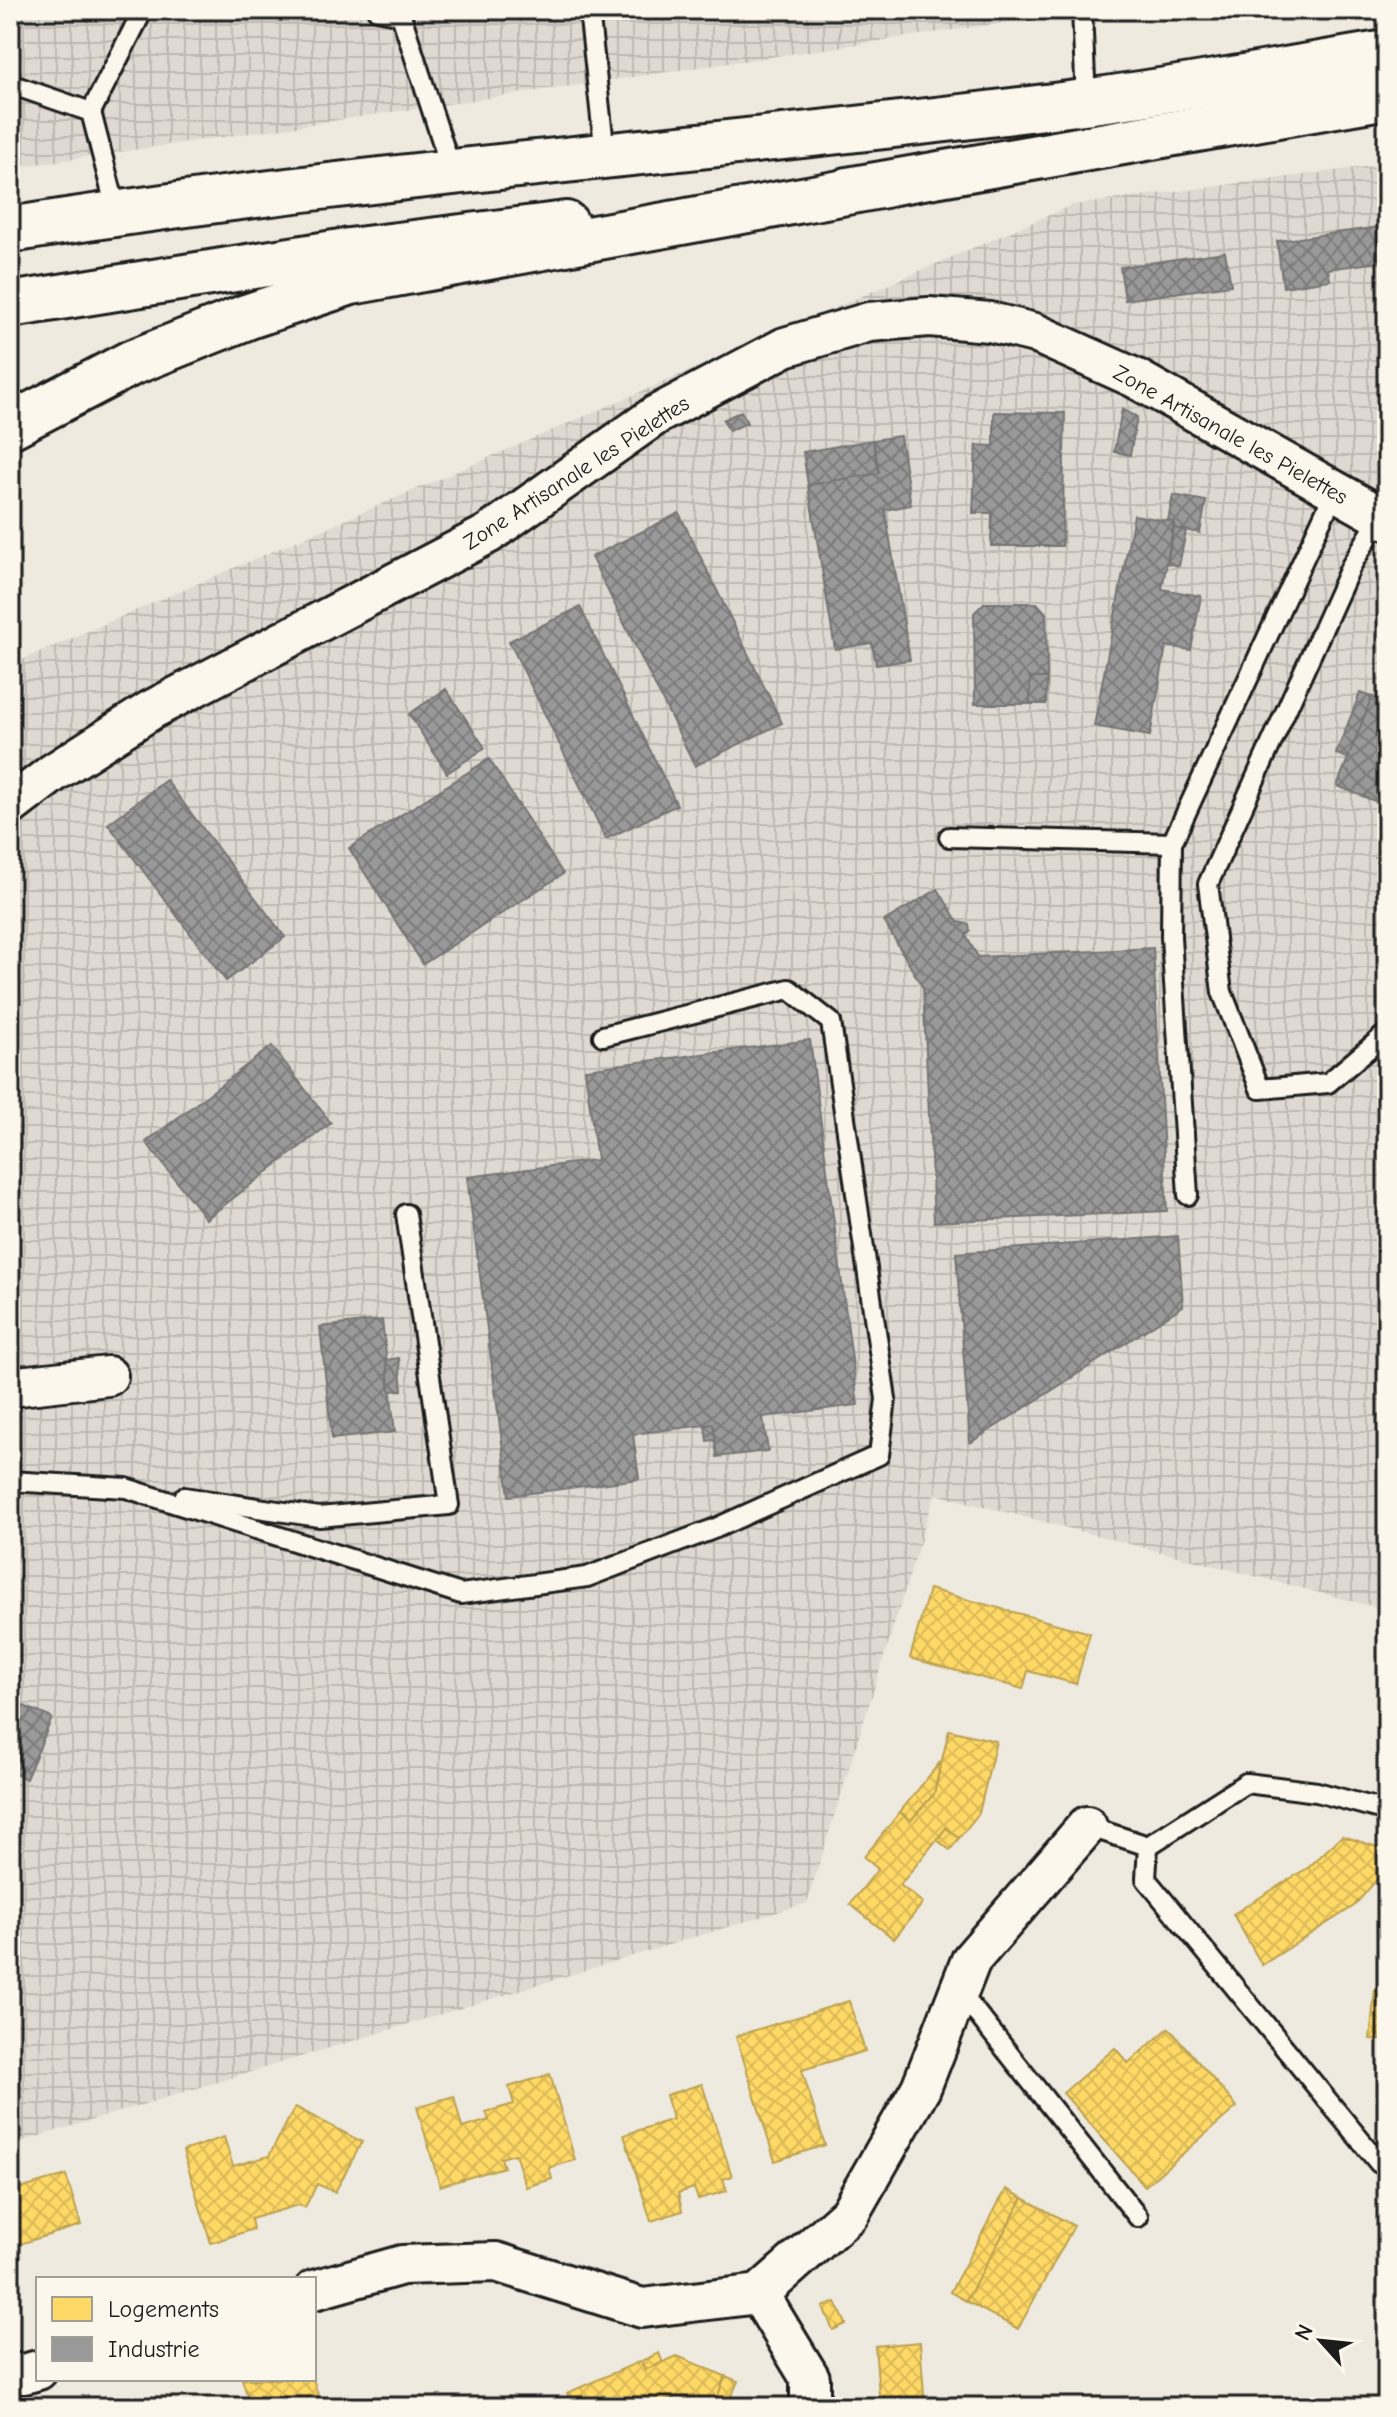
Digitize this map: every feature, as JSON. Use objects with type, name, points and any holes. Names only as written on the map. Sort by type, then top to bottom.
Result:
[{"type":"main road","points":[[10,230],[117,213],[452,172],[1086,102],[1387,53]]},
{"type":"main road","points":[[10,426],[131,363],[249,316],[351,282],[1387,96]]},
{"type":"main road","points":[[10,305],[341,252],[885,185]]},
{"type":"street","name":"Zone Artisanale les Pielettes","points":[[10,806],[53,773],[151,710],[488,534],[656,415],[785,347],[869,322],[929,317],[990,322],[1035,333],[1135,378],[1384,518]]},
{"type":"street","points":[[10,1387],[108,1376]]},
{"type":"street","points":[[316,2289],[402,2265],[496,2262],[642,2308],[759,2294],[849,2214],[921,2088],[971,1960],[1087,1826]]},
{"type":"street","points":[[759,2294],[810,2378],[810,2407]]},
{"type":"street","points":[[10,2372],[24,2374],[36,2371]]},
{"type":"lane","points":[[117,213],[91,112],[143,10]]},
{"type":"lane","points":[[377,10],[401,15],[452,172]]},
{"type":"lane","points":[[589,10],[605,154]]},
{"type":"lane","points":[[1082,10],[1086,102]]},
{"type":"lane","points":[[10,84],[91,112]]},
{"type":"lane","points":[[1188,1195],[1171,937],[1172,843],[1335,491]]},
{"type":"lane","points":[[1384,518],[1351,566],[1208,884],[1222,992],[1260,1089],[1328,1083],[1387,1033]]},
{"type":"lane","points":[[949,837],[1172,843]]},
{"type":"lane","points":[[126,1488],[461,1594],[587,1577],[716,1528],[879,1455],[886,1399],[831,1022],[789,989],[603,1036]]},
{"type":"lane","points":[[10,1481],[126,1488],[319,1517],[449,1505],[406,1214]]},
{"type":"lane","points":[[1148,1846],[1246,1783],[1317,1792],[1387,1811]]},
{"type":"lane","points":[[1087,1826],[1148,1846]]},
{"type":"lane","points":[[1148,1846],[1146,1879],[1379,2163]]},
{"type":"lane","points":[[958,1995],[971,2006],[1138,2217]]},
{"type":"shaded area","points":[[10,10],[1091,10],[10,168]]},
{"type":"shaded area","points":[[1387,164],[1387,1610],[935,1494],[807,1903],[10,2145],[10,665],[1072,205]]},
{"type":"building: Logements","points":[[929,1589],[1090,1633],[1076,1684],[1028,1671],[1023,1689],[910,1658]]},
{"type":"building: Logements","points":[[949,1730],[996,1741],[979,1813],[959,1838],[946,1828],[900,1885],[923,1903],[894,1939],[850,1904],[878,1869],[864,1857],[900,1812],[911,1820],[934,1794]]},
{"type":"building: Logements","points":[[941,1761],[934,1794],[911,1820],[900,1812]]},
{"type":"building: Logements","points":[[946,1828],[959,1838],[950,1850],[937,1840]]},
{"type":"building: Logements","points":[[1342,1836],[1387,1850],[1387,1868],[1354,1906],[1262,1965],[1233,1914],[1309,1867]]},
{"type":"building: Logements","points":[[1375,1989],[1387,1991],[1387,2040],[1370,2039]]},
{"type":"building: Logements","points":[[849,2001],[865,2051],[802,2070],[825,2145],[775,2161],[736,2036]]},
{"type":"building: Logements","points":[[1169,2028],[1237,2107],[1145,2186],[1063,2093],[1115,2048],[1128,2063]]},
{"type":"building: Logements","points":[[550,2074],[575,2160],[549,2168],[552,2179],[526,2187],[515,2154],[501,2158],[504,2167],[440,2186],[417,2107],[454,2096],[462,2128],[489,2120],[486,2112],[514,2104],[509,2087]]},
{"type":"building: Logements","points":[[702,2084],[732,2176],[723,2179],[727,2191],[698,2199],[694,2188],[678,2193],[682,2211],[651,2221],[624,2135],[673,2119],[666,2095]]},
{"type":"building: Logements","points":[[295,2107],[362,2142],[335,2192],[317,2184],[305,2207],[298,2205],[251,2219],[253,2229],[211,2243],[183,2151],[224,2137],[233,2166],[269,2156]]},
{"type":"building: Logements","points":[[66,2175],[81,2225],[10,2247],[10,2192]]},
{"type":"building: Logements","points":[[1006,2189],[1023,2198],[966,2301],[950,2292]]},
{"type":"building: Logements","points":[[1023,2198],[1074,2226],[1018,2329],[966,2301]]},
{"type":"building: Logements","points":[[836,2302],[846,2324],[833,2330],[823,2307]]},
{"type":"building: Logements","points":[[920,2342],[925,2407],[880,2407],[875,2346]]},
{"type":"building: Logements","points":[[659,2353],[663,2363],[645,2370],[641,2361]]},
{"type":"building: Logements","points":[[677,2356],[725,2376],[714,2407],[677,2396],[652,2407],[573,2407],[567,2393],[641,2361],[645,2370]]},
{"type":"building: Logements","points":[[725,2376],[738,2381],[727,2407],[714,2407]]},
{"type":"building: Logements","points":[[243,2381],[314,2381],[322,2407],[251,2407]]},
{"type":"building: Industrie","points":[[1387,226],[1387,261],[1328,269],[1330,280],[1283,287],[1277,241]]},
{"type":"building: Industrie","points":[[1225,252],[1231,285],[1125,300],[1120,267]]},
{"type":"building: Industrie","points":[[1122,409],[1137,417],[1130,455],[1114,452]]},
{"type":"building: Industrie","points":[[741,411],[747,423],[729,431],[723,420]]},
{"type":"building: Industrie","points":[[994,412],[1065,413],[1062,546],[991,546],[992,513],[973,513],[976,445],[994,446]]},
{"type":"building: Industrie","points":[[900,436],[911,505],[885,510],[910,660],[876,665],[872,643],[835,649],[808,485],[879,473],[873,440]]},
{"type":"building: Industrie","points":[[873,440],[879,473],[808,485],[803,452]]},
{"type":"building: Industrie","points":[[1173,495],[1206,501],[1200,533],[1174,528],[1174,522],[1168,521]]},
{"type":"building: Industrie","points":[[679,513],[782,723],[695,766],[591,557]]},
{"type":"building: Industrie","points":[[1134,515],[1174,522],[1162,589],[1201,596],[1191,650],[1166,646],[1150,736],[1094,726]]},
{"type":"building: Industrie","points":[[1174,528],[1186,531],[1179,566],[1167,563]]},
{"type":"building: Industrie","points":[[984,603],[1037,603],[1046,613],[1047,678],[1030,678],[1030,704],[975,704],[974,613]]},
{"type":"building: Industrie","points":[[580,607],[677,805],[606,839],[509,641]]},
{"type":"building: Industrie","points":[[1030,678],[1047,678],[1046,704],[1030,704]]},
{"type":"building: Industrie","points":[[446,689],[485,748],[447,773],[409,714]]},
{"type":"building: Industrie","points":[[1360,693],[1372,697],[1348,758],[1336,754]]},
{"type":"building: Industrie","points":[[1372,697],[1387,703],[1387,806],[1337,786]]},
{"type":"building: Industrie","points":[[489,759],[563,874],[423,964],[349,848]]},
{"type":"building: Industrie","points":[[166,780],[285,937],[226,981],[108,824]]},
{"type":"building: Industrie","points":[[938,889],[958,922],[969,924],[970,931],[966,936],[978,957],[1153,948],[1167,1211],[934,1222],[923,988],[884,921]]},
{"type":"building: Industrie","points":[[810,1040],[858,1405],[763,1417],[768,1451],[717,1457],[713,1424],[633,1434],[639,1479],[509,1496],[467,1177],[597,1160],[585,1069]]},
{"type":"building: Industrie","points":[[272,1046],[331,1123],[206,1219],[146,1142]]},
{"type":"building: Industrie","points":[[1178,1236],[1183,1306],[970,1443],[956,1253]]},
{"type":"building: Industrie","points":[[382,1320],[395,1432],[332,1439],[320,1327]]},
{"type":"building: Industrie","points":[[399,1358],[402,1390],[390,1391],[386,1360]]},
{"type":"building: Industrie","points":[[713,1424],[716,1440],[707,1441],[705,1425]]},
{"type":"building: Industrie","points":[[10,1700],[52,1718],[26,1779],[10,1772]]}]
